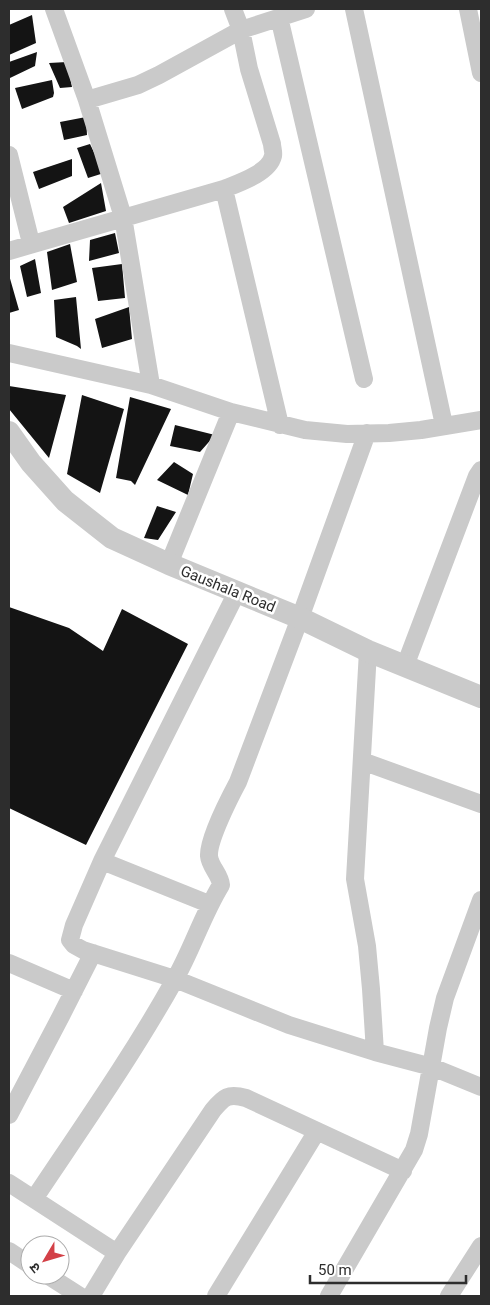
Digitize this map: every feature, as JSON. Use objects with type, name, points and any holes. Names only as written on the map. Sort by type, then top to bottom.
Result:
[{"type":"street","points":[[54,9],[87,100],[123,217],[151,385]]},
{"type":"street","points":[[9,251],[31,243],[224,189],[253,178],[265,168],[273,157],[272,144],[249,68],[241,30],[233,9]]},
{"type":"street","points":[[87,100],[138,85],[241,30],[306,9]]},
{"type":"street","points":[[354,9],[444,425]]},
{"type":"street","points":[[468,9],[481,74]]},
{"type":"street","points":[[279,17],[364,379]]},
{"type":"street","points":[[9,155],[31,243]]},
{"type":"street","points":[[224,189],[280,425]]},
{"type":"street","points":[[9,353],[151,385],[231,412],[306,430],[367,434],[421,430],[481,420]]},
{"type":"street","points":[[168,564],[231,412]]},
{"type":"street","name":"Gaushala Road","points":[[9,432],[31,463],[65,501],[112,538],[168,564],[300,618],[368,651],[481,697]]},
{"type":"street","points":[[34,1199],[119,1073],[175,979],[209,904],[221,885],[218,873],[209,858],[210,849],[225,806],[238,782],[367,434]]},
{"type":"street","points":[[405,666],[481,470]]},
{"type":"street","points":[[237,592],[102,861],[70,935],[70,940],[74,945],[93,953],[175,979],[289,1025],[375,1052],[432,1067],[481,1087]]},
{"type":"street","points":[[368,651],[355,879],[367,946],[375,1052]]},
{"type":"street","points":[[362,761],[481,804]]},
{"type":"street","points":[[102,861],[209,904]]},
{"type":"street","points":[[329,1296],[414,1150],[419,1134],[438,1028],[446,998],[481,900]]},
{"type":"street","points":[[9,1115],[93,953]]},
{"type":"street","points":[[9,963],[74,990]]},
{"type":"street","points":[[91,1296],[117,1253],[213,1110],[224,1098],[236,1095],[246,1098],[403,1171]]},
{"type":"street","points":[[216,1296],[317,1131]]},
{"type":"street","points":[[9,1183],[117,1253]]},
{"type":"street","points":[[449,1296],[481,1246]]},
{"type":"street","points":[[9,1251],[20,1258]]},
{"type":"street","points":[[63,1285],[80,1296]]},
{"type":"building","points":[[32,15],[36,43],[9,55],[9,25]]},
{"type":"building","points":[[37,52],[35,66],[10,78],[9,62]]},
{"type":"building","points":[[67,62],[72,87],[60,88],[49,63]]},
{"type":"building","points":[[52,80],[53,97],[22,109],[15,88]]},
{"type":"building","points":[[86,117],[87,135],[64,140],[60,122]]},
{"type":"building","points":[[90,144],[104,173],[88,178],[77,148]]},
{"type":"building","points":[[72,159],[72,176],[39,189],[33,172]]},
{"type":"building","points":[[101,183],[106,211],[69,223],[63,207]]},
{"type":"building","points":[[115,233],[119,253],[89,261],[90,240]]},
{"type":"building","points":[[70,244],[77,282],[52,290],[47,252]]},
{"type":"building","points":[[35,259],[41,293],[27,297],[20,266]]},
{"type":"building","points":[[122,264],[125,298],[98,301],[92,268]]},
{"type":"building","points":[[9,275],[19,310],[9,313]]},
{"type":"building","points":[[76,297],[81,349],[56,337],[54,300]]},
{"type":"building","points":[[129,307],[132,339],[102,348],[95,319]]},
{"type":"building","points":[[9,386],[66,395],[49,458],[9,409]]},
{"type":"building","points":[[82,395],[124,409],[100,493],[67,474]]},
{"type":"building","points":[[130,397],[171,409],[135,485],[131,481],[116,478]]},
{"type":"building","points":[[175,425],[215,435],[200,452],[170,446]]},
{"type":"building","points":[[174,462],[193,474],[188,495],[157,480]]},
{"type":"building","points":[[157,506],[176,512],[158,540],[144,538]]},
{"type":"building","points":[[9,607],[69,628],[103,651],[122,609],[188,644],[86,845],[9,808]]}]
